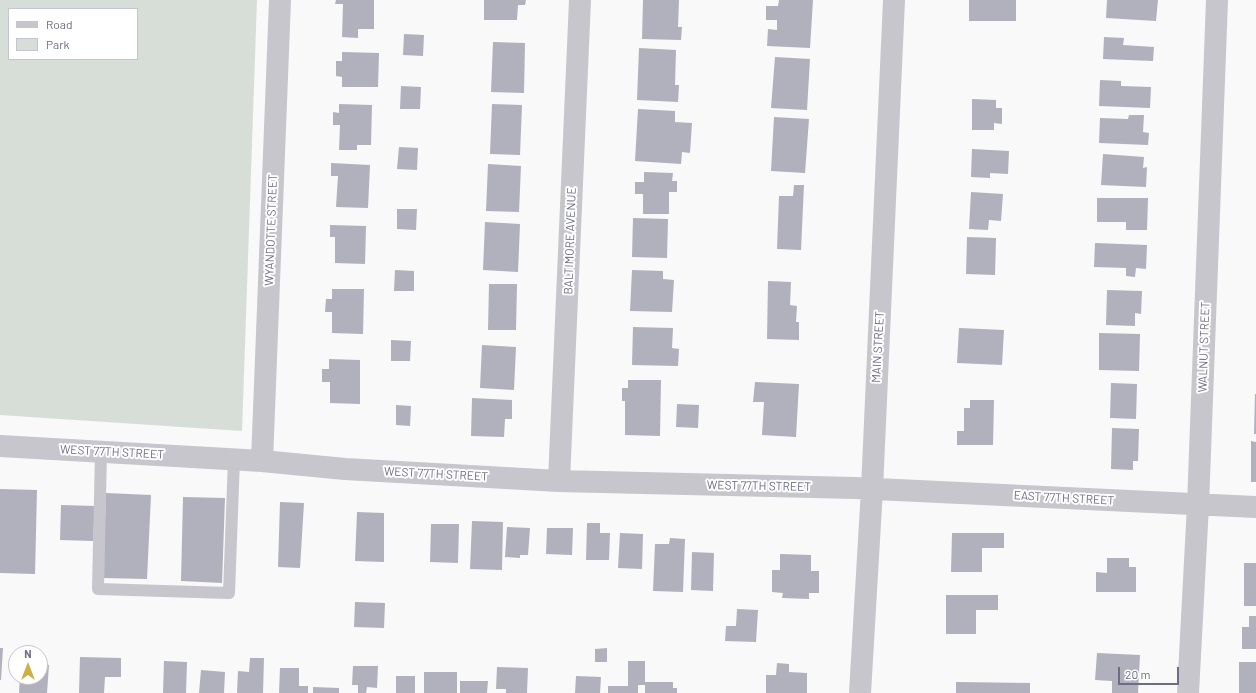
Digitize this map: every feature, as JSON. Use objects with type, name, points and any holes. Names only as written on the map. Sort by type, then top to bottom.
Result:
[{"type":"street","name":"WYANDOTTE STREET","points":[[262,460],[280,0]]},
{"type":"street","name":"BALTIMORE AVENUE","points":[[559,481],[580,0]]},
{"type":"street","name":"MAIN STREET","points":[[860,693],[872,489],[894,0]]},
{"type":"street","name":"WALNUT STREET","points":[[1188,693],[1198,505],[1217,0]]},
{"type":"street","name":"WEST 77TH STREET","points":[[0,446],[262,460],[345,469],[559,481],[872,489]]},
{"type":"street","name":"EAST 77TH STREET","points":[[872,489],[1256,507]]},
{"type":"lane","points":[[101,452],[98,589],[229,593],[234,459]]},
{"type":"green space","points":[[0,0],[257,0],[242,431],[0,415]]},
{"type":"building","points":[[336,0],[374,0],[374,29],[358,29],[358,38],[342,37],[343,4],[335,4]]},
{"type":"building","points":[[484,0],[526,0],[525,5],[518,5],[517,20],[484,20]]},
{"type":"building","points":[[643,0],[679,0],[678,27],[682,27],[681,40],[642,39]]},
{"type":"building","points":[[779,0],[813,0],[810,48],[767,46],[768,29],[777,30],[777,20],[766,20],[766,6],[778,6]]},
{"type":"building","points":[[969,0],[1016,0],[1016,21],[969,21]]},
{"type":"building","points":[[1107,0],[1158,0],[1156,21],[1106,18]]},
{"type":"building","points":[[404,34],[424,35],[423,56],[403,55]]},
{"type":"building","points":[[1104,37],[1124,38],[1123,45],[1154,47],[1153,61],[1103,59]]},
{"type":"building","points":[[493,42],[525,43],[524,93],[491,92]]},
{"type":"building","points":[[639,48],[676,50],[675,85],[679,85],[678,102],[637,100]]},
{"type":"building","points":[[342,52],[379,53],[378,87],[342,87],[342,77],[336,76],[336,61],[342,61]]},
{"type":"building","points":[[775,57],[810,59],[807,110],[771,108]]},
{"type":"building","points":[[1100,80],[1121,81],[1121,86],[1151,87],[1150,108],[1099,106]]},
{"type":"building","points":[[401,86],[421,87],[420,109],[400,109]]},
{"type":"building","points":[[972,99],[996,100],[996,108],[1002,108],[1002,124],[994,123],[994,130],[972,130]]},
{"type":"building","points":[[339,104],[372,105],[371,145],[357,145],[357,150],[339,150],[340,125],[333,125],[333,112],[339,113]]},
{"type":"building","points":[[492,104],[522,105],[520,155],[490,154]]},
{"type":"building","points":[[638,109],[675,111],[675,122],[692,123],[690,153],[682,152],[681,164],[635,161]]},
{"type":"building","points":[[1129,115],[1144,115],[1143,132],[1149,133],[1148,145],[1099,143],[1100,118],[1128,119]]},
{"type":"building","points":[[774,117],[809,119],[805,173],[771,171]]},
{"type":"building","points":[[399,147],[418,148],[417,170],[397,169]]},
{"type":"building","points":[[972,149],[1009,151],[1008,174],[990,173],[990,178],[971,177]]},
{"type":"building","points":[[1103,154],[1144,157],[1143,168],[1147,167],[1146,187],[1101,185]]},
{"type":"building","points":[[331,163],[370,165],[368,208],[336,207],[338,176],[331,176]]},
{"type":"building","points":[[488,164],[521,166],[519,212],[486,211]]},
{"type":"building","points":[[644,172],[673,173],[672,181],[677,181],[677,192],[669,192],[669,214],[643,214],[643,194],[635,194],[635,182],[644,182]]},
{"type":"building","points":[[794,185],[804,185],[801,250],[777,249],[779,196],[793,196]]},
{"type":"building","points":[[971,192],[1003,194],[1001,221],[989,220],[988,230],[969,229]]},
{"type":"building","points":[[1097,198],[1148,198],[1147,230],[1126,230],[1126,222],[1097,222]]},
{"type":"building","points":[[397,209],[417,209],[416,230],[397,229]]},
{"type":"building","points":[[633,218],[668,219],[667,258],[632,257]]},
{"type":"building","points":[[485,222],[520,224],[518,272],[483,270]]},
{"type":"building","points":[[330,225],[366,226],[365,264],[335,263],[335,237],[330,237]]},
{"type":"building","points":[[967,237],[996,238],[995,275],[966,274]]},
{"type":"building","points":[[1095,243],[1147,245],[1146,269],[1136,268],[1135,277],[1126,276],[1126,268],[1094,267]]},
{"type":"building","points":[[395,270],[414,271],[414,291],[394,291]]},
{"type":"building","points":[[632,270],[663,271],[663,279],[674,280],[672,312],[630,311]]},
{"type":"building","points":[[768,281],[791,282],[790,305],[797,306],[796,322],[799,322],[799,340],[767,339]]},
{"type":"building","points":[[489,284],[517,284],[516,330],[488,330]]},
{"type":"building","points":[[332,289],[364,289],[363,334],[332,333],[332,312],[325,312],[326,299],[332,299]]},
{"type":"building","points":[[1107,290],[1142,291],[1141,314],[1135,313],[1135,326],[1106,325]]},
{"type":"building","points":[[633,327],[673,328],[672,348],[679,349],[678,366],[632,365]]},
{"type":"building","points":[[959,328],[1004,330],[1002,365],[957,363]]},
{"type":"building","points":[[1099,333],[1140,334],[1139,371],[1099,370]]},
{"type":"building","points":[[391,340],[411,341],[410,361],[391,361]]},
{"type":"building","points":[[482,345],[516,347],[514,390],[480,388]]},
{"type":"building","points":[[329,359],[360,360],[360,404],[330,403],[330,382],[322,382],[322,369],[329,369]]},
{"type":"building","points":[[628,380],[661,380],[660,436],[625,435],[625,401],[622,401],[622,388],[628,388]]},
{"type":"building","points":[[755,382],[799,384],[796,437],[762,435],[764,402],[753,402]]},
{"type":"building","points":[[1111,383],[1137,384],[1136,419],[1110,418]]},
{"type":"building","points":[[1255,394],[1256,434],[1254,434]]},
{"type":"building","points":[[472,398],[512,400],[512,419],[505,419],[504,437],[471,436]]},
{"type":"building","points":[[970,400],[994,400],[993,445],[957,445],[957,431],[964,431],[964,408],[970,408]]},
{"type":"building","points":[[677,404],[699,405],[698,428],[676,427]]},
{"type":"building","points":[[396,405],[411,406],[410,426],[396,425]]},
{"type":"building","points":[[1112,428],[1139,429],[1138,461],[1133,461],[1133,470],[1111,469]]},
{"type":"building","points":[[1251,441],[1256,442],[1256,482],[1251,482]]},
{"type":"building","points":[[0,489],[37,490],[35,574],[0,573]]},
{"type":"building","points":[[106,493],[151,495],[147,579],[103,578]]},
{"type":"building","points":[[183,497],[225,498],[222,583],[181,581]]},
{"type":"building","points":[[280,502],[304,503],[300,568],[278,567]]},
{"type":"building","points":[[61,505],[95,506],[93,541],[60,540]]},
{"type":"building","points":[[357,512],[384,513],[384,562],[355,561]]},
{"type":"building","points":[[472,521],[503,522],[502,570],[470,569]]},
{"type":"building","points":[[587,523],[600,523],[600,533],[610,533],[609,560],[586,560]]},
{"type":"building","points":[[431,524],[459,524],[458,563],[430,562]]},
{"type":"building","points":[[507,527],[530,528],[528,555],[520,555],[520,558],[505,557]]},
{"type":"building","points":[[547,528],[573,528],[572,555],[546,554]]},
{"type":"building","points":[[620,533],[643,534],[642,569],[618,568]]},
{"type":"building","points":[[952,533],[1004,533],[1004,548],[982,548],[982,572],[951,572]]},
{"type":"building","points":[[670,538],[685,539],[683,592],[653,591],[655,544],[669,544]]},
{"type":"building","points":[[692,552],[714,553],[713,591],[691,590]]},
{"type":"building","points":[[780,554],[811,555],[811,571],[819,571],[819,593],[809,593],[809,599],[782,598],[783,593],[772,592],[772,570],[780,570]]},
{"type":"building","points":[[1107,558],[1129,558],[1129,567],[1136,567],[1136,592],[1096,592],[1096,572],[1107,573]]},
{"type":"building","points":[[1244,563],[1256,563],[1256,606],[1244,606]]},
{"type":"building","points":[[946,595],[998,595],[998,610],[976,610],[976,634],[946,634]]},
{"type":"building","points":[[355,602],[385,603],[384,628],[354,627]]},
{"type":"building","points":[[737,609],[758,610],[756,642],[725,641],[726,626],[736,626]]},
{"type":"building","points":[[1249,616],[1256,616],[1256,649],[1242,649],[1242,627],[1249,627]]},
{"type":"building","points":[[0,648],[3,648],[1,680],[0,680]]},
{"type":"building","points":[[607,648],[607,662],[595,662],[595,649]]},
{"type":"building","points":[[1097,653],[1140,655],[1138,693],[1112,693],[1112,681],[1095,680]]},
{"type":"building","points":[[80,657],[121,658],[121,677],[105,677],[104,693],[79,693]]},
{"type":"building","points":[[250,658],[264,658],[263,693],[237,693],[238,671],[249,672]]},
{"type":"building","points":[[164,661],[187,662],[186,693],[163,693]]},
{"type":"building","points":[[628,661],[645,661],[645,682],[673,682],[673,688],[677,688],[677,693],[645,693],[645,685],[638,685],[638,693],[608,693],[608,686],[628,686]]},
{"type":"building","points":[[1239,662],[1256,662],[1256,693],[1239,693]]},
{"type":"building","points":[[777,663],[789,664],[789,672],[807,673],[807,693],[766,693],[766,675],[776,675]]},
{"type":"building","points":[[353,666],[378,666],[377,688],[367,687],[366,693],[358,693],[358,685],[352,685]]},
{"type":"building","points":[[497,667],[528,668],[527,693],[506,693],[506,689],[496,689]]},
{"type":"building","points":[[280,668],[299,668],[299,686],[308,686],[308,693],[279,693]]},
{"type":"building","points":[[201,670],[225,672],[224,693],[199,693]]},
{"type":"building","points":[[424,672],[457,672],[457,693],[424,693]]},
{"type":"building","points":[[396,676],[415,676],[415,693],[396,693]]},
{"type":"building","points":[[576,676],[601,677],[600,693],[575,693]]},
{"type":"building","points":[[460,681],[488,681],[487,693],[460,693]]},
{"type":"building","points":[[956,682],[1030,683],[1030,693],[956,693]]},
{"type":"building","points":[[20,685],[48,685],[47,693],[19,693]]},
{"type":"building","points":[[313,687],[339,688],[339,693],[313,693]]}]
